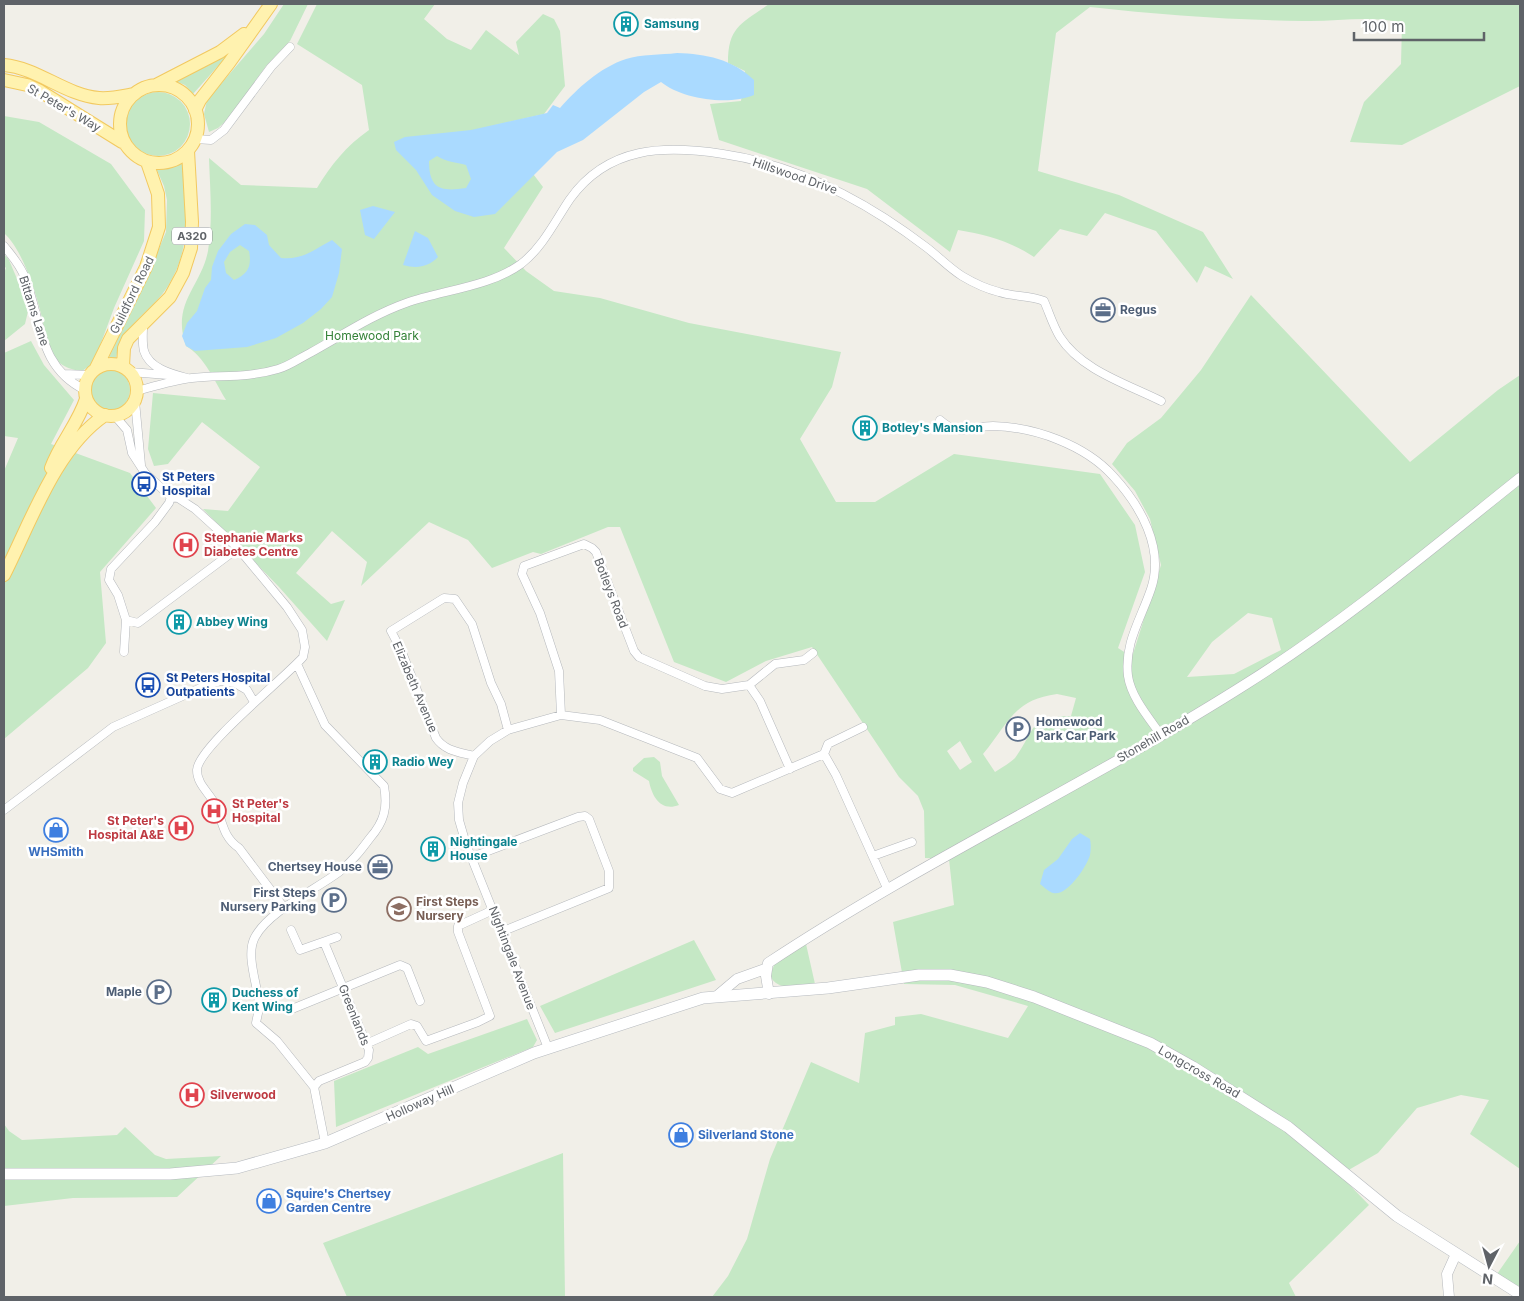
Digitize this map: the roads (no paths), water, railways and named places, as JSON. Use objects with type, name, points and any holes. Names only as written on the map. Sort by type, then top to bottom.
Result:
[{"type":"main road","points":[[195,110],[200,100],[271,4]]},
{"type":"main road","points":[[155,85],[178,90],[190,101],[198,122],[195,140],[188,151],[173,161],[147,162],[135,155],[122,142],[120,118],[123,109],[134,94],[225,49],[257,22]]},
{"type":"main road","name":"St Peter's Way","points":[[4,65],[29,70],[90,96],[105,98],[134,94]]},
{"type":"main road","name":"St Peter's Way","points":[[4,80],[27,85],[40,91],[122,142]]},
{"type":"main road","name":"Guildford Road","points":[[126,369],[124,348],[128,339],[170,297],[183,273],[191,248],[192,222],[188,151]]},
{"type":"main road","name":"Guildford Road","points":[[93,372],[146,267],[159,227],[158,194],[147,162]]},
{"type":"main road","points":[[93,372],[108,364],[126,369]]},
{"type":"main road","name":"A320","points":[[4,575],[42,497],[76,439],[110,416],[125,412],[136,396],[136,384],[126,369]]},
{"type":"main road","name":"A320","points":[[42,497],[56,454],[78,420],[93,372]]},
{"type":"main road","points":[[86,395],[97,412],[110,416]]},
{"type":"main road","name":"Longcross Road","points":[[828,988],[927,975],[968,978],[1034,997],[1150,1043],[1193,1067],[1288,1127],[1397,1216],[1520,1294]]},
{"type":"main road","name":"Holloway Hill","points":[[4,1174],[201,1172],[250,1165],[325,1143],[548,1048],[674,1006],[718,995],[769,994],[828,988]]},
{"type":"street","points":[[195,140],[211,140],[224,130],[271,67],[290,47]]},
{"type":"street","name":"Hillswood Drive","points":[[126,369],[190,378],[253,376],[282,368],[396,307],[435,293],[475,285],[505,274],[523,262],[550,233],[571,198],[594,172],[619,158],[652,150],[682,150],[724,154],[770,164],[846,194],[880,214],[926,246],[960,275],[1000,292],[1034,297],[1044,301],[1059,336],[1072,352],[1089,365],[1160,401]]},
{"type":"street","name":"Bittams Lane","points":[[4,246],[25,277],[48,354],[55,367],[86,395]]},
{"type":"street","name":"Hillswood Drive","points":[[142,326],[144,351],[148,359],[172,375]]},
{"type":"street","points":[[64,374],[93,372]]},
{"type":"street","name":"Hillswood Drive","points":[[136,396],[190,378]]},
{"type":"street","points":[[136,396],[141,465]]},
{"type":"street","points":[[110,416],[128,430],[132,453],[150,478],[171,496],[178,498],[195,509],[238,548],[287,607],[302,630],[305,648],[303,657],[254,702],[202,756],[197,768],[198,782],[213,799],[228,841],[239,848],[285,909]]},
{"type":"street","points":[[940,420],[949,428],[962,431],[992,426],[1021,429],[1058,440],[1090,455],[1113,475],[1134,502],[1150,534],[1155,566],[1152,588],[1131,637],[1128,653],[1128,677],[1138,701],[1161,735]]},
{"type":"street","name":"Stonehill Road","points":[[718,995],[737,978],[765,969],[768,963],[820,928],[1161,735],[1248,683],[1347,614],[1520,478]]},
{"type":"street","points":[[124,652],[126,620],[118,595],[109,580],[111,569],[155,522],[169,503],[171,496]]},
{"type":"street","name":"Botleys Road","points":[[561,715],[559,671],[540,613],[522,574],[524,566],[579,545],[589,545],[596,552],[634,651],[639,658],[705,686],[722,689],[749,686]]},
{"type":"street","points":[[126,620],[138,623],[238,548]]},
{"type":"street","name":"Elizabeth Avenue","points":[[474,756],[450,750],[436,738],[402,650],[391,632],[444,598],[455,599],[472,624],[488,674],[502,704],[508,730]]},
{"type":"street","points":[[790,769],[760,701],[749,686],[775,664],[804,660],[813,653]]},
{"type":"street","points":[[297,664],[325,725],[384,786],[385,812],[380,828],[350,863],[285,909],[262,928],[253,941],[259,1007],[256,1023],[277,1041],[314,1087],[325,1143]]},
{"type":"street","points":[[4,810],[114,727],[205,686],[221,682],[235,683],[246,690],[254,702]]},
{"type":"street","name":"Nightingale Avenue","points":[[548,1048],[466,844],[458,811],[463,783],[474,756],[508,730],[561,715],[600,720],[697,758],[725,792],[732,793],[824,754],[828,744],[864,727]]},
{"type":"street","points":[[824,754],[836,775],[888,888]]},
{"type":"street","points":[[472,857],[578,817],[585,816],[589,819],[593,829],[609,871],[609,888],[501,932]]},
{"type":"street","points":[[873,856],[912,842]]},
{"type":"street","points":[[366,1044],[410,1024],[417,1026],[426,1041],[490,1016],[458,932],[458,926],[493,910]]},
{"type":"street","points":[[291,930],[300,950],[336,937]]},
{"type":"street","name":"Greenlands","points":[[314,1087],[319,1081],[365,1062],[368,1058],[366,1044],[324,942]]},
{"type":"street","points":[[292,1009],[400,965],[407,968],[420,1001]]},
{"type":"street","points":[[765,969],[769,994]]},
{"type":"street","points":[[1449,1297],[1447,1274],[1456,1254]]},
{"type":"water","points":[[677,53],[708,56],[728,62],[754,80],[754,95],[731,100],[706,99],[681,93],[661,82],[644,92],[583,140],[557,152],[495,214],[474,217],[455,211],[432,195],[416,170],[396,150],[394,142],[405,137],[471,130],[547,113],[553,105],[560,108],[590,79],[616,63],[638,56]],"holes":[[[437,156],[466,165],[471,179],[466,188],[443,189],[434,183],[431,178],[429,161]]]},
{"type":"water","points":[[373,206],[395,212],[374,239],[365,235],[360,210]]},
{"type":"water","points":[[245,224],[255,225],[267,235],[269,245],[281,258],[302,256],[332,240],[342,249],[339,273],[332,297],[321,309],[303,323],[276,338],[247,347],[195,351],[186,346],[182,336],[187,323],[197,311],[205,288],[211,280],[212,267],[218,251],[231,234]],"holes":[[[240,245],[249,251],[250,261],[248,269],[243,275],[234,280],[226,273],[224,262],[230,252]]]},
{"type":"water","points":[[415,231],[428,238],[438,257],[422,266],[403,265]]},
{"type":"water","points":[[1080,833],[1090,839],[1091,845],[1090,855],[1081,873],[1064,890],[1058,893],[1048,891],[1040,884],[1044,870],[1058,859],[1072,839]]},
{"type":"place","name":"Samsung","points":[[626,24]]},
{"type":"place","name":"Regus","points":[[1103,310]]},
{"type":"place","name":"Botley's Mansion","points":[[865,428]]},
{"type":"place","name":"St Peters Hospital","points":[[144,484]]},
{"type":"place","name":"Stephanie Marks Diabetes Centre","points":[[186,545]]},
{"type":"place","name":"Abbey Wing","points":[[179,622]]},
{"type":"place","name":"St Peters Hospital Outpatients","points":[[148,685]]},
{"type":"place","name":"Homewood Park Car Park","points":[[1018,729]]},
{"type":"place","name":"Radio Wey","points":[[375,762]]},
{"type":"place","name":"St Peter's Hospital","points":[[214,811]]},
{"type":"place","name":"St Peter's Hospital A&E","points":[[181,828]]},
{"type":"place","name":"WHSmith","points":[[56,830]]},
{"type":"place","name":"Nightingale House","points":[[433,849]]},
{"type":"place","name":"Chertsey House","points":[[380,867]]},
{"type":"place","name":"First Steps Nursery Parking","points":[[334,900]]},
{"type":"place","name":"First Steps Nursery","points":[[399,909]]},
{"type":"place","name":"Maple","points":[[159,992]]},
{"type":"place","name":"Duchess of Kent Wing","points":[[214,1000]]},
{"type":"place","name":"Silverwood","points":[[192,1095]]},
{"type":"place","name":"Silverland Stone","points":[[681,1135]]},
{"type":"place","name":"Squire's Chertsey Garden Centre","points":[[269,1201]]},
{"type":"park label","name":"Homewood Park","points":[[372,336]]}]
